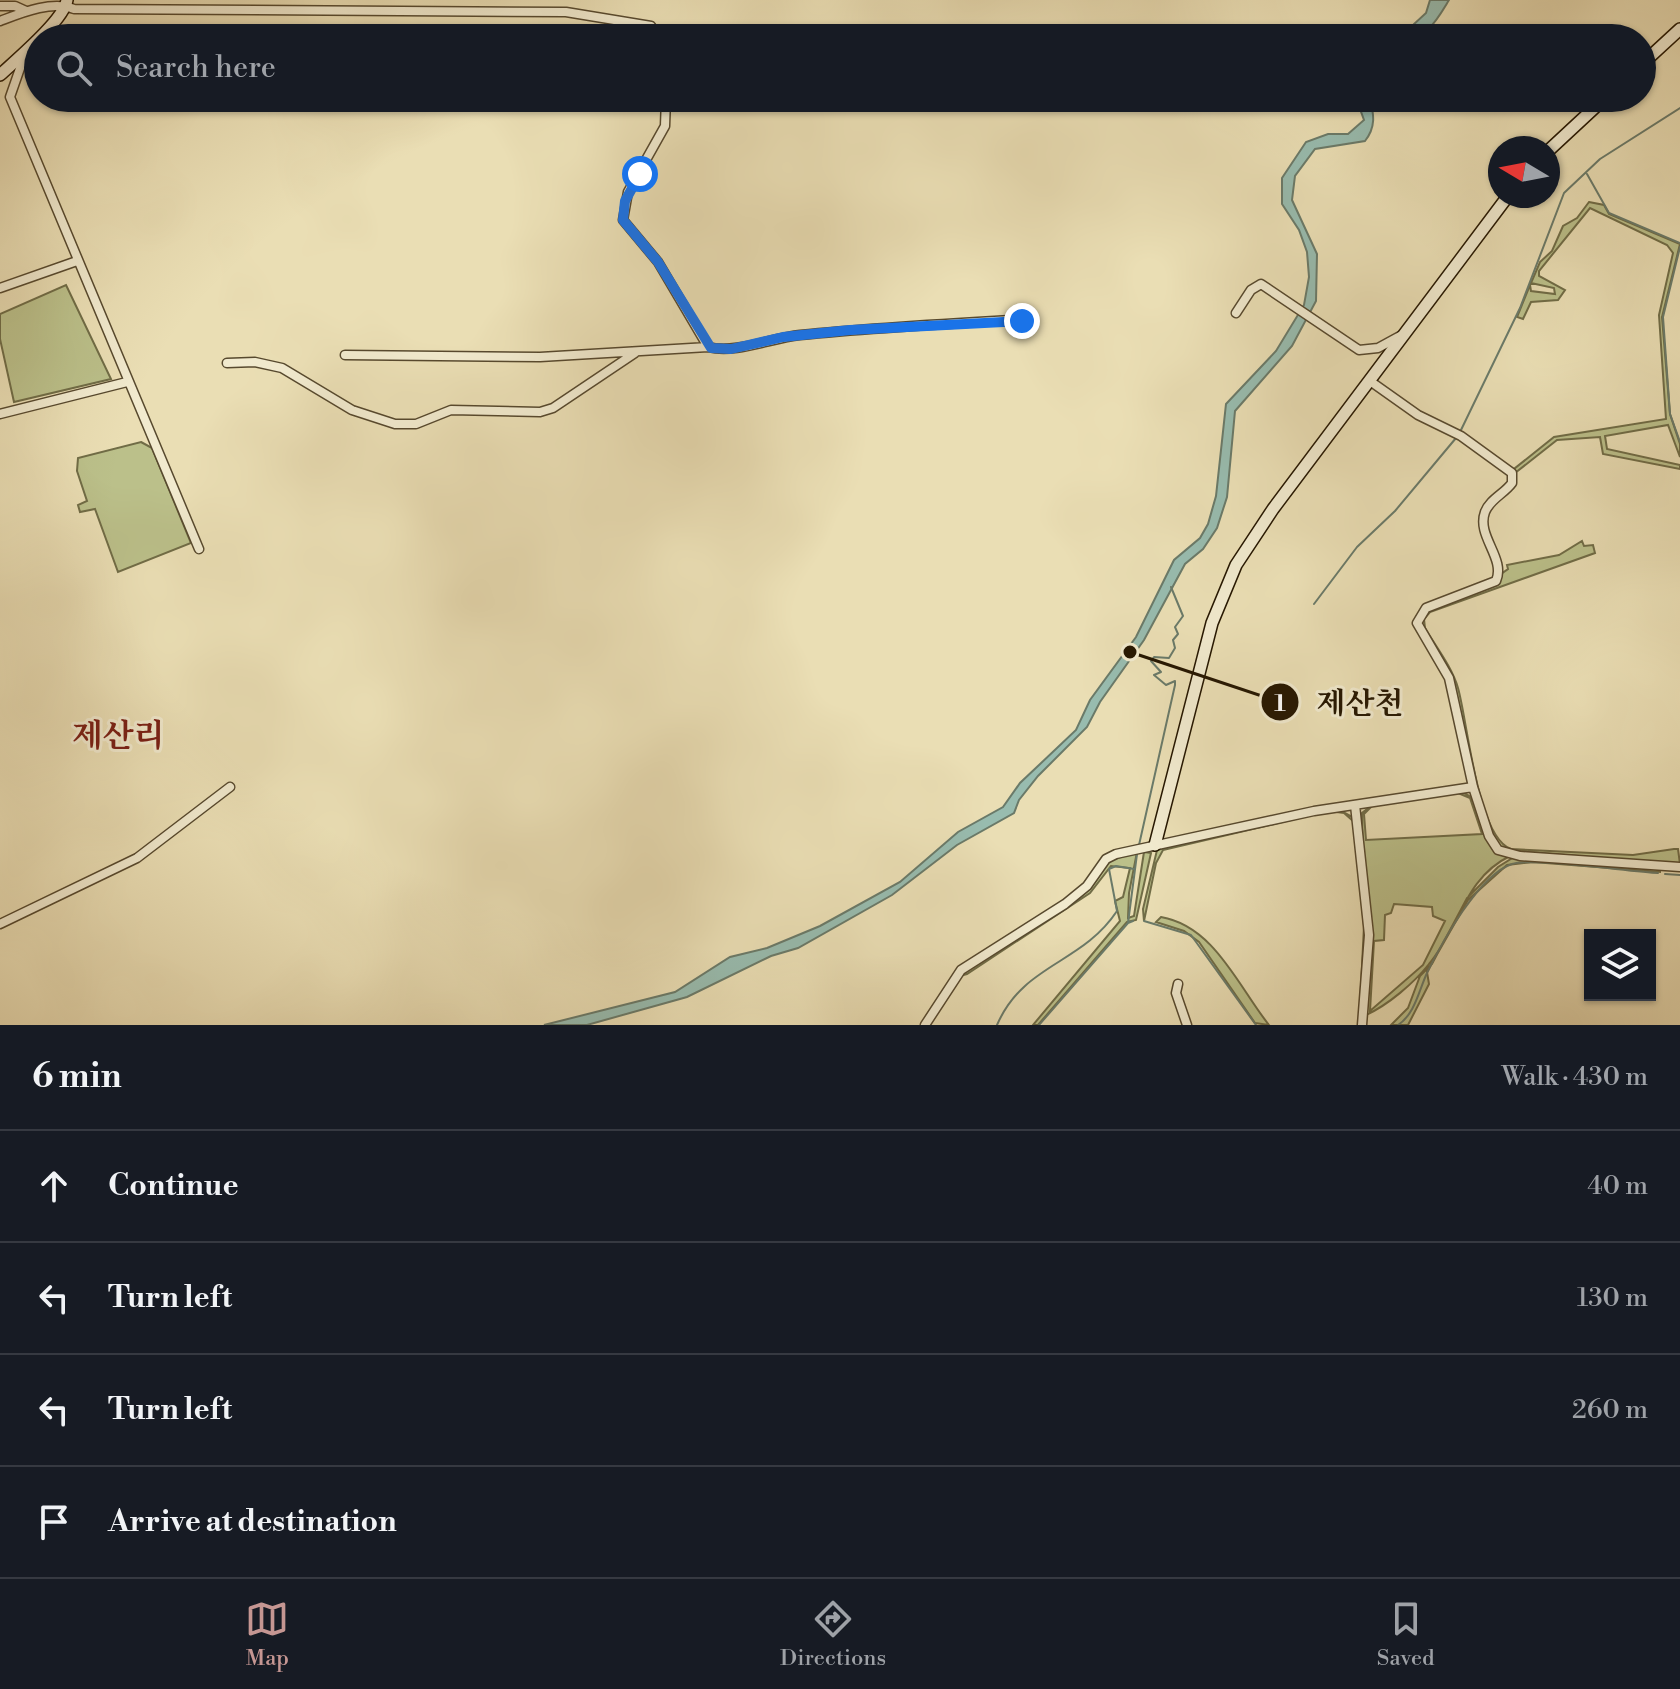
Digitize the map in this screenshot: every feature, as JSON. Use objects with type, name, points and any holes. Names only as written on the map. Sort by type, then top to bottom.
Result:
[{"type":"street","points":[[48,24],[67,3]]},
{"type":"street","points":[[0,21],[26,11],[67,3],[89,9],[566,12],[639,24]]},
{"type":"street","points":[[0,6],[26,11]]},
{"type":"street","points":[[1656,51],[1680,29]]},
{"type":"street","points":[[0,75],[24,51]]},
{"type":"street","points":[[24,55],[10,97],[199,549]]},
{"type":"street","points":[[666,112],[665,126],[628,192],[623,220],[658,262],[708,347]]},
{"type":"street","points":[[1560,140],[1590,112]]},
{"type":"street","points":[[1155,845],[1212,623],[1236,565],[1273,509],[1499,208]]},
{"type":"street","points":[[0,288],[77,261]]},
{"type":"street","points":[[1236,313],[1251,290],[1261,284],[1359,350],[1378,348],[1408,332]]},
{"type":"street","points":[[345,355],[512,357],[708,347],[731,349],[783,337],[850,330],[1011,320],[1025,322]]},
{"type":"street","points":[[227,363],[255,362],[282,368],[352,410],[406,425],[451,410],[540,412],[553,408],[636,353]]},
{"type":"street","points":[[1370,381],[1418,415],[1461,436],[1512,473],[1512,483],[1492,502],[1484,516],[1498,578],[1489,585],[1426,608],[1417,623],[1449,678],[1473,787],[1489,836],[1503,853],[1680,867]]},
{"type":"street","points":[[0,414],[127,382]]},
{"type":"street","points":[[0,924],[137,858],[230,787]]},
{"type":"street","points":[[925,1025],[947,986],[961,970],[1065,904],[1087,886],[1106,859],[1155,845],[1355,805],[1473,787]]},
{"type":"street","points":[[1355,805],[1369,935],[1362,1025]]},
{"type":"street","points":[[1178,984],[1176,993],[1187,1025]]},
{"type":"green space","points":[[1589,202],[1604,205],[1609,214],[1680,244],[1662,317],[1670,414],[1680,444],[1680,457],[1668,425],[1605,436],[1607,449],[1680,465],[1680,469],[1603,454],[1600,437],[1557,440],[1515,473],[1514,469],[1554,437],[1666,419],[1659,315],[1673,253],[1667,245],[1590,208],[1539,271],[1539,276],[1565,290],[1558,300],[1531,302],[1523,319],[1517,317],[1530,285],[1531,291],[1555,294],[1554,288],[1531,283],[1540,262],[1552,251],[1563,226],[1577,218]]},
{"type":"green space","points":[[66,285],[111,379],[14,402],[0,339],[0,314]]},
{"type":"green space","points":[[141,442],[152,448],[191,543],[118,572],[95,509],[80,512],[78,505],[87,501],[77,471],[78,458]]},
{"type":"green space","points":[[1582,541],[1584,546],[1593,545],[1595,553],[1430,612],[1424,619],[1425,628],[1455,680],[1482,802],[1499,840],[1511,849],[1633,855],[1678,849],[1680,864],[1503,850],[1492,836],[1478,800],[1454,690],[1421,628],[1420,615],[1426,609],[1481,588],[1508,569],[1507,565],[1559,555]]},
{"type":"green space","points":[[1450,790],[1463,792],[1472,799],[1477,808],[1490,842],[1498,851],[1510,856],[1482,877],[1423,971],[1392,999],[1366,1015],[1371,925],[1363,861],[1362,813],[1377,801]],"holes":[[[1458,793],[1470,798],[1482,834],[1366,840],[1364,814],[1374,804]],[[1394,904],[1432,907],[1433,916],[1445,921],[1423,965],[1370,1011],[1374,941],[1384,940],[1385,915],[1391,913]]]},
{"type":"green space","points":[[1336,808],[1354,818],[1364,923],[1353,821],[1344,813],[1329,811],[1163,850],[1156,863],[1144,921],[1143,909],[1157,850]]},
{"type":"green space","points":[[1137,852],[1128,918],[1134,916],[1144,852],[1151,853],[1136,920],[1127,922],[1038,1025],[1033,1025],[1120,921],[1115,901],[1123,897],[1130,868],[1111,866],[1090,893],[967,974],[956,977],[1053,916],[1111,860]]},
{"type":"green space","points":[[1514,857],[1660,868],[1660,872],[1533,862],[1507,865],[1468,900],[1438,953],[1467,898],[1498,867]]},
{"type":"green space","points":[[1161,917],[1196,932],[1210,945],[1269,1025],[1255,1023],[1199,942],[1184,931],[1156,922]]},
{"type":"green space","points":[[1364,928],[1364,930],[1364,977],[1359,1025]]},
{"type":"green space","points":[[1431,965],[1427,972],[1429,984],[1408,1025],[1391,1025],[1408,1008],[1420,976]]},
{"type":"water","points":[[1430,0],[1449,0],[1433,24],[1414,24],[1426,13]]},
{"type":"water","points":[[1361,112],[1372,112],[1372,126],[1365,141],[1315,149],[1295,176],[1292,200],[1317,254],[1316,301],[1292,346],[1235,411],[1227,497],[1217,528],[1203,549],[1185,564],[1144,640],[1100,702],[1087,727],[1038,776],[1019,800],[1014,813],[957,845],[892,895],[798,948],[771,956],[687,997],[587,1025],[544,1025],[675,992],[730,957],[767,948],[820,926],[900,882],[958,832],[1003,807],[1020,783],[1076,730],[1090,700],[1136,637],[1174,560],[1200,538],[1208,524],[1216,496],[1226,404],[1276,351],[1304,305],[1309,277],[1307,252],[1299,230],[1282,204],[1282,178],[1306,142],[1328,134],[1348,134],[1364,120]]},
{"type":"waterway","points":[[1461,430],[1520,308],[1564,193],[1600,159],[1680,108]]},
{"type":"waterway","points":[[1587,174],[1609,213],[1680,243]]},
{"type":"waterway","points":[[1680,247],[1663,317],[1670,414],[1680,442]]},
{"type":"waterway","points":[[1314,604],[1357,547],[1395,511],[1456,438]]},
{"type":"waterway","points":[[1139,845],[1175,685],[1175,681],[1166,685],[1154,675],[1161,672],[1151,661],[1154,657],[1169,658],[1175,648],[1173,640],[1178,634],[1175,627],[1183,616],[1171,587]]},
{"type":"waterway","points":[[1133,921],[1128,923],[1137,854]]},
{"type":"waterway","points":[[1398,1025],[1413,1008],[1427,973],[1463,911],[1499,871],[1512,864],[1539,862],[1658,873]]},
{"type":"waterway","points":[[997,1025],[1022,989],[1087,943],[1117,911],[1109,869],[1116,866],[1134,869]]},
{"type":"waterway","points":[[1665,874],[1680,875]]},
{"type":"waterway","points":[[1144,921],[1191,935],[1256,1025]]},
{"type":"waterway","points":[[1039,1025],[1128,923]]},
{"type":"place","name":"제산천","points":[[1130,652]]},
{"type":"district","name":"제산리","points":[[118,736]]},
{"type":"route","points":[[640,174],[628,192],[623,220],[627,228],[647,245],[708,347],[731,349],[763,340],[850,330],[1022,321]]}]
